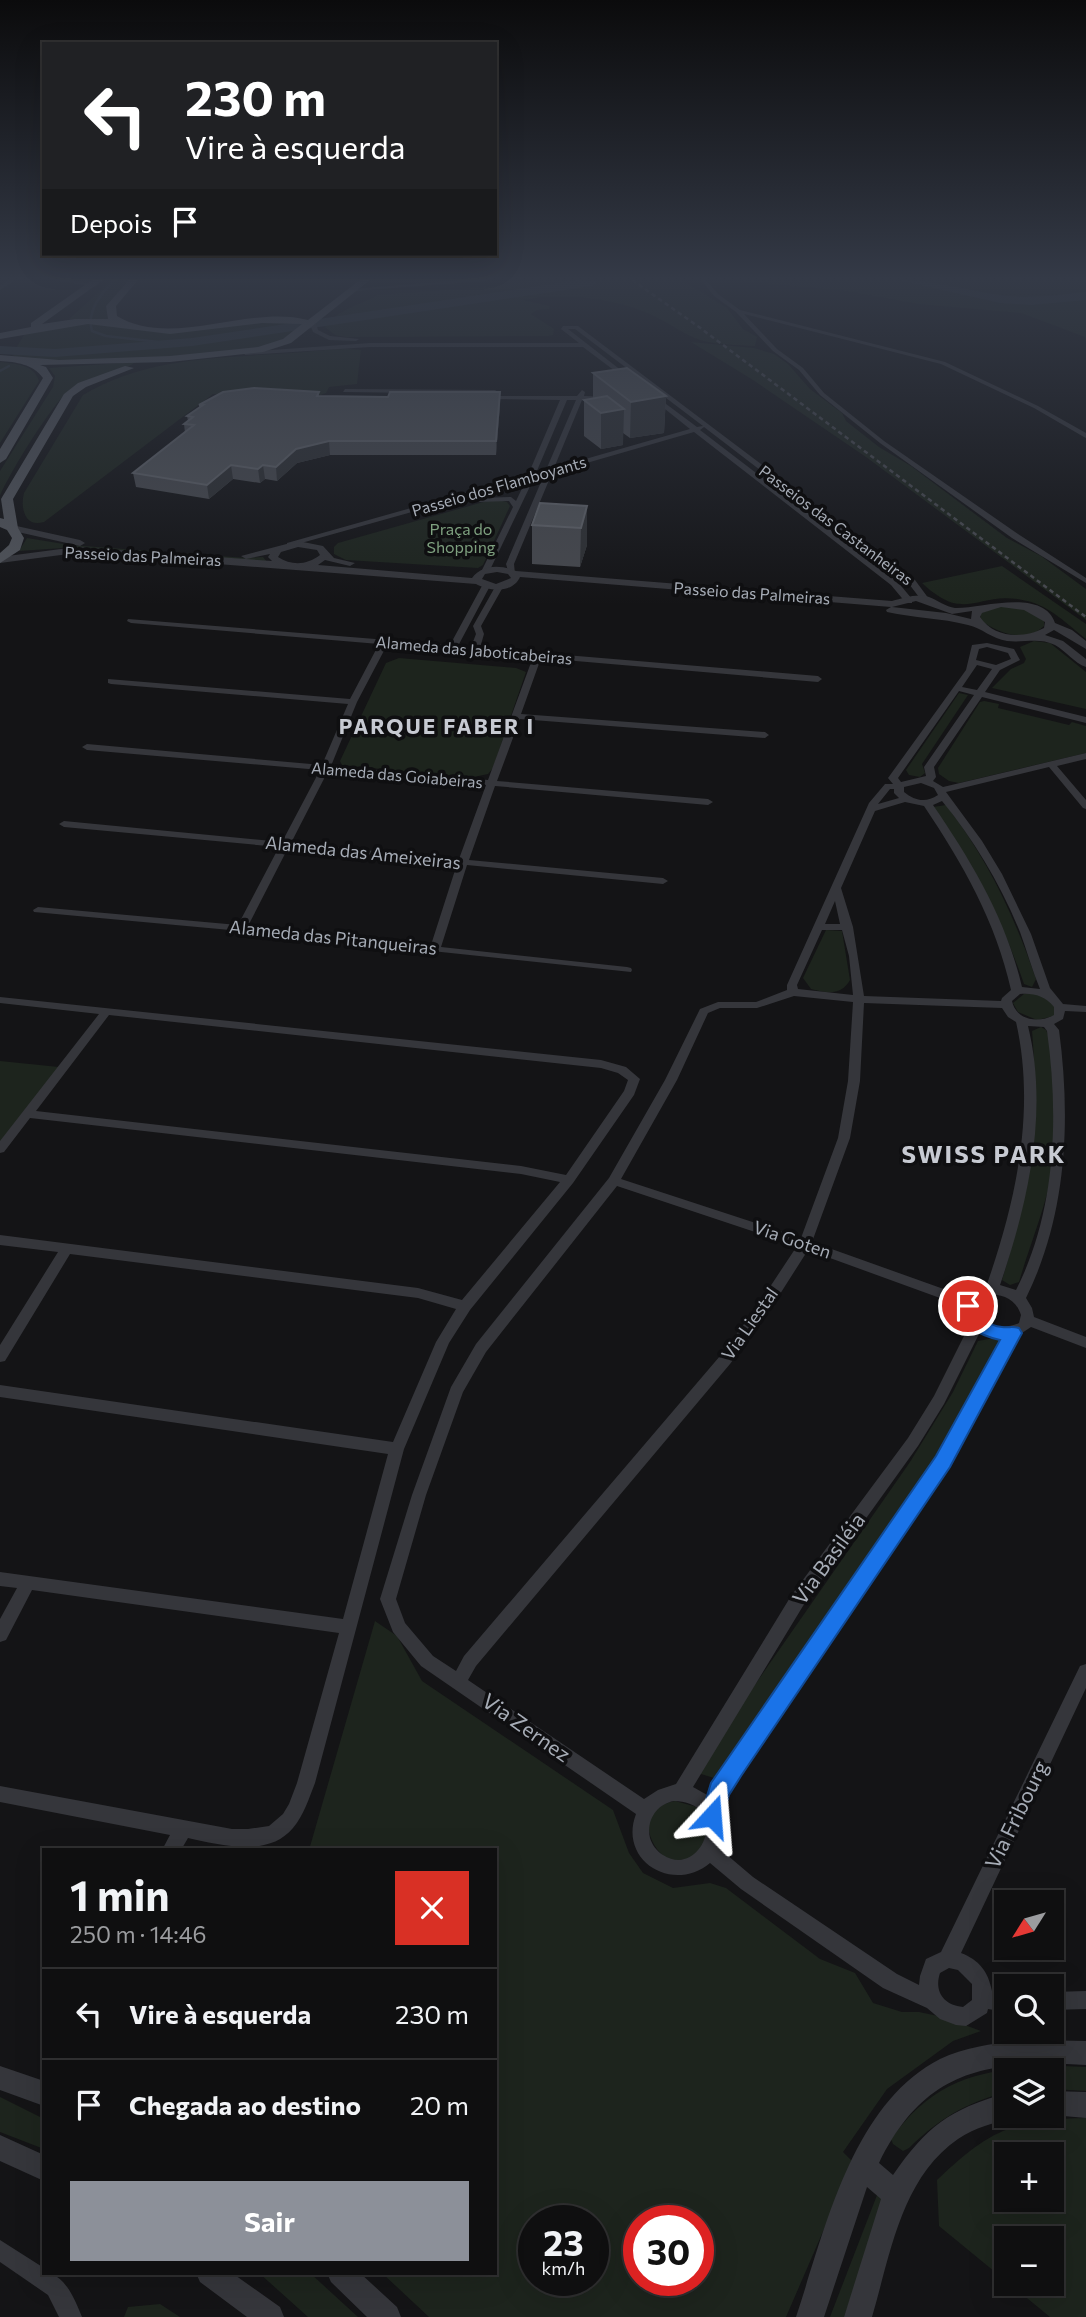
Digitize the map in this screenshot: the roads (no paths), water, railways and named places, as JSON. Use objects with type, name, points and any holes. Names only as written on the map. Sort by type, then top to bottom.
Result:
[{"type":"main road","points":[[0,459],[43,388]]},
{"type":"main road","points":[[0,560],[17,542],[17,534],[6,525],[7,499],[68,394],[79,388]]},
{"type":"street","points":[[639,388],[644,395],[668,397]]},
{"type":"street","points":[[644,395],[657,388]]},
{"type":"street","name":"Passeios das Castanheiras","points":[[657,388],[912,582],[925,599]]},
{"type":"street","points":[[817,388],[882,442],[1015,536],[1086,581]]},
{"type":"street","points":[[996,388],[1086,436]]},
{"type":"street","points":[[366,397],[564,398],[611,389]]},
{"type":"street","points":[[345,391],[578,394],[620,398]]},
{"type":"street","points":[[512,577],[510,564],[572,415],[578,394]]},
{"type":"street","points":[[452,650],[564,398]]},
{"type":"street","points":[[655,398],[894,583],[905,602],[921,612]]},
{"type":"street","points":[[556,414],[572,415]]},
{"type":"street","name":"Passeio dos Flamboyants","points":[[290,545],[528,483],[545,481],[694,429],[715,432]]},
{"type":"street","name":"Passeio dos Flamboyants","points":[[528,483],[553,461],[569,467],[583,466],[706,438],[715,432]]},
{"type":"street","points":[[679,436],[687,441]]},
{"type":"street","points":[[542,450],[553,461]]},
{"type":"street","points":[[536,464],[564,461],[583,466]]},
{"type":"street","name":"Passeio dos Flamboyants","points":[[324,552],[335,540],[477,500],[506,489]]},
{"type":"street","points":[[521,497],[538,498]]},
{"type":"street","points":[[477,500],[511,499],[516,507]]},
{"type":"street","name":"Passeio das Palmeiras","points":[[6,525],[85,543],[247,556],[290,545]]},
{"type":"street","points":[[290,545],[306,544],[342,563],[483,577],[512,577]]},
{"type":"street","name":"Passeio das Palmeiras","points":[[0,560],[76,550],[483,577]]},
{"type":"street","points":[[278,550],[273,557],[275,560],[290,566],[319,562],[324,552]]},
{"type":"street","points":[[483,577],[499,587]]},
{"type":"street","points":[[474,652],[480,634],[477,626],[499,587],[512,577]]},
{"type":"street","name":"Passeio das Palmeiras","points":[[512,577],[905,602],[925,599],[952,611],[1008,604],[1025,606],[1044,615],[1050,625],[1068,632],[1086,646]]},
{"type":"street","name":"Passeio das Palmeiras","points":[[512,577],[921,612],[978,624]]},
{"type":"street","points":[[894,583],[912,582]]},
{"type":"street","points":[[986,606],[975,614],[978,624],[990,632],[1021,638],[1036,636],[1046,631],[1050,625]]},
{"type":"street","name":"Alameda das Jaboticabeiras","points":[[131,621],[474,652],[818,678]]},
{"type":"street","points":[[465,625],[477,626]]},
{"type":"street","points":[[987,645],[990,632]]},
{"type":"street","points":[[1036,636],[1059,643],[1086,664]]},
{"type":"street","points":[[1011,652],[1021,638]]},
{"type":"street","points":[[241,928],[325,769],[353,702],[384,642]]},
{"type":"street","points":[[906,799],[899,793],[899,786],[893,778],[973,664],[971,661],[975,648],[987,645],[1011,652],[1016,660],[997,668],[929,767],[931,777],[927,781]]},
{"type":"street","points":[[435,949],[463,862],[538,656]]},
{"type":"street","points":[[971,661],[997,668]]},
{"type":"street","points":[[111,681],[353,702]]},
{"type":"street","points":[[957,688],[1086,720]]},
{"type":"street","points":[[517,716],[765,735]]},
{"type":"street","name":"Alameda das Goiabeiras","points":[[87,747],[708,803]]},
{"type":"street","points":[[871,809],[906,799],[927,803],[942,793],[1086,756]]},
{"type":"street","points":[[1051,764],[1086,806]]},
{"type":"street","points":[[793,992],[792,985],[837,890],[871,809],[888,786],[899,786],[916,780],[927,781],[942,793],[968,829],[1023,926],[1049,996],[1060,1007],[1086,1009]]},
{"type":"street","points":[[927,803],[984,897],[1004,941],[1017,991]]},
{"type":"street","name":"Alameda das Ameixeiras","points":[[64,824],[663,881]]},
{"type":"street","name":"Via Liestal","points":[[459,1681],[470,1661],[725,1360],[761,1312],[805,1244],[844,1138],[854,1081],[859,999],[848,927],[837,890]]},
{"type":"street","name":"Alameda das Pitanqueiras","points":[[38,910],[241,928],[627,970]]},
{"type":"street","points":[[818,927],[848,927]]},
{"type":"street","points":[[1005,1005],[1009,996],[1017,991],[1035,991],[1049,996]]},
{"type":"street","points":[[410,1643],[391,1612],[388,1599],[423,1484],[456,1391],[481,1348],[614,1181],[671,1080],[704,1011],[718,1005],[757,1005],[793,992],[859,999],[1005,1005]]},
{"type":"street","points":[[0,1000],[601,1065],[628,1072],[634,1079],[630,1092],[569,1180],[465,1306],[443,1342],[397,1449],[306,1783],[289,1823],[266,1838],[249,1839],[0,1794]]},
{"type":"street","points":[[1005,1005],[1013,1016],[1021,1021],[1048,1023],[1059,1017],[1060,1007]]},
{"type":"street","points":[[0,1149],[106,1012]]},
{"type":"street","points":[[992,1289],[1013,1218],[1027,1154],[1030,1074],[1026,1035],[1021,1021]]},
{"type":"street","points":[[1018,1298],[1028,1283],[1040,1246],[1056,1170],[1059,1081],[1055,1041],[1048,1023]]},
{"type":"street","points":[[26,1114],[521,1170],[569,1180]]},
{"type":"street","name":"Via Goten","points":[[614,1181],[805,1244],[968,1303]]},
{"type":"street","points":[[0,1240],[418,1293],[465,1306]]},
{"type":"street","points":[[0,1357],[66,1250]]},
{"type":"street","points":[[992,1289],[1011,1293],[1018,1298],[1027,1309],[1027,1320],[1024,1326],[1013,1333],[995,1333],[977,1324],[968,1312],[968,1303],[977,1292],[992,1289]]},
{"type":"street","points":[[1027,1320],[1086,1343]]},
{"type":"street","name":"Via Basiléia","points":[[680,1793],[797,1601],[913,1441],[939,1400],[977,1324]]},
{"type":"street","name":"Via Basiléia","points":[[712,1816],[719,1790],[949,1452],[1013,1333]]},
{"type":"street","points":[[0,1391],[397,1449]]},
{"type":"street","points":[[0,1579],[349,1627]]},
{"type":"street","points":[[0,1635],[28,1583]]},
{"type":"street","name":"Via Zernez","points":[[410,1643],[427,1661],[645,1810]]},
{"type":"street","name":"Via Fribourg","points":[[948,1959],[1086,1671]]},
{"type":"street","points":[[680,1793],[699,1800],[712,1816],[716,1835],[704,1860],[684,1868],[663,1864],[654,1857],[642,1840],[645,1810],[660,1796],[680,1793]]},
{"type":"street","points":[[172,1848],[184,1829]]},
{"type":"street","points":[[710,1852],[747,1883],[890,1981],[933,2001],[948,2015],[966,2017],[974,2013],[983,1998],[983,1989],[974,1970],[966,1963],[948,1959],[933,1966],[928,1973],[927,1983],[933,2001]]},
{"type":"street","points":[[983,1998],[994,2000]]},
{"type":"street","points":[[1064,2001],[1086,2000]]},
{"type":"street","points":[[810,2317],[862,2166],[901,2105],[924,2083],[949,2068],[1004,2055],[1057,2051],[1086,2053]]},
{"type":"street","points":[[0,2078],[42,2093]]},
{"type":"street","points":[[1064,2104],[1086,2105]]},
{"type":"street","points":[[858,2317],[896,2194],[920,2159],[947,2131],[975,2115],[994,2109]]},
{"type":"street","points":[[0,2148],[42,2167]]},
{"type":"street","points":[[862,2166],[896,2194]]},
{"type":"street","points":[[0,2250],[55,2288],[71,2317]]},
{"type":"street","points":[[212,2275],[270,2317]]},
{"type":"street","points":[[342,2275],[387,2317]]},
{"type":"railway","points":[[781,388],[1086,617]]},
{"type":"district","name":"PARQUE FABER I","points":[[437,727]]},
{"type":"district","name":"SWISS PARK","points":[[984,1155]]},
{"type":"park label","name":"Praça do Shopping","points":[[461,538]]}]
